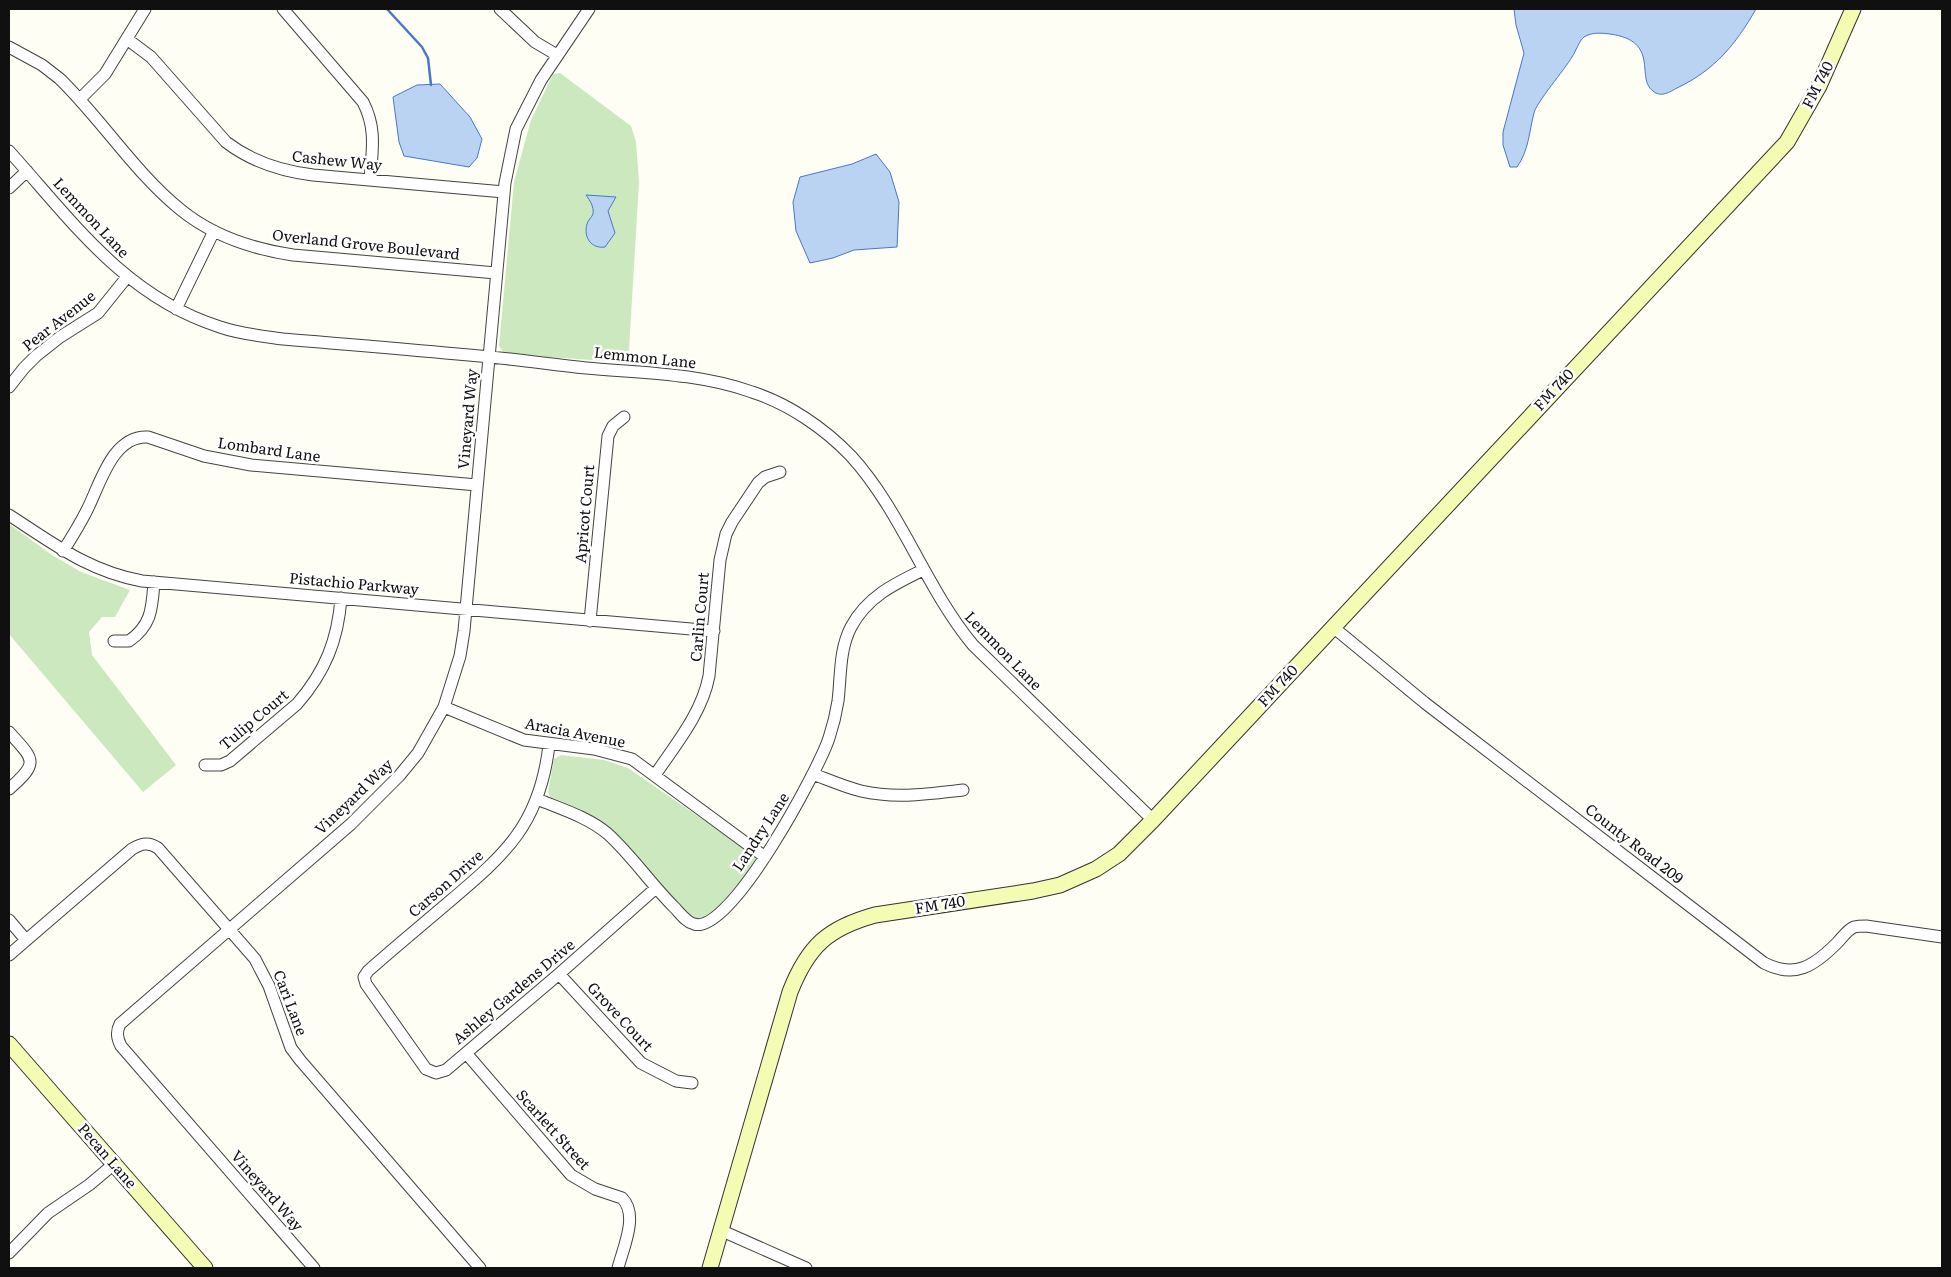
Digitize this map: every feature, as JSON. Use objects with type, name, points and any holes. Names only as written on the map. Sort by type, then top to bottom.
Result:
[{"type":"main road","name":"FM 740","points":[[710,1268],[790,992],[796,975],[823,939],[835,930],[856,920],[875,915],[1033,892],[1060,885],[1096,869],[1119,854],[1153,820],[1787,142],[1819,86],[1854,9]]},
{"type":"main road","name":"Pecan Lane","points":[[9,1044],[205,1268]]},
{"type":"street","points":[[80,99],[105,74],[145,9]]},
{"type":"street","points":[[283,9],[363,102],[370,114],[373,126],[373,139],[370,180]]},
{"type":"street","points":[[500,9],[535,42],[557,55]]},
{"type":"street","name":"Vineyard Way","points":[[314,1268],[121,1046],[118,1040],[118,1029],[120,1024],[380,797],[418,752],[444,707],[460,656],[466,609],[504,192],[516,130],[541,80],[588,9]]},
{"type":"street","name":"Cashew Way","points":[[127,38],[145,51],[216,133],[237,150],[266,165],[282,170],[313,175],[504,192]]},
{"type":"street","name":"Overland Grove Boulevard","points":[[9,47],[31,58],[52,72],[80,99],[160,191],[183,212],[214,231],[245,244],[293,255],[496,273]]},
{"type":"street","name":"Lemmon Lane","points":[[9,150],[103,256],[127,277],[148,293],[176,309],[220,327],[250,335],[283,339],[690,377],[755,392],[786,407],[818,427],[852,458],[882,496],[923,570],[956,624],[973,645],[1153,820]]},
{"type":"street","points":[[9,188],[27,171]]},
{"type":"street","points":[[176,309],[214,231]]},
{"type":"street","name":"Pear Avenue","points":[[9,387],[36,356],[60,337],[98,313],[127,277]]},
{"type":"street","name":"Apricot Court","points":[[590,620],[608,436],[613,426],[624,418]]},
{"type":"street","name":"Lombard Lane","points":[[63,551],[79,526],[114,456],[130,440],[139,437],[148,437],[204,456],[251,465],[477,485]]},
{"type":"street","name":"Carlin Court","points":[[655,775],[700,706],[706,692],[714,631],[720,560],[726,534],[735,516],[758,483],[765,477],[780,472]]},
{"type":"street","name":"Pistachio Parkway","points":[[9,515],[76,559],[102,571],[130,579],[714,631]]},
{"type":"street","name":"Landry Lane","points":[[537,799],[601,828],[688,921],[692,924],[702,925],[707,923],[728,904],[765,857],[795,810],[813,774],[834,721],[838,701],[841,662],[850,629],[858,615],[877,595],[887,588],[923,570]]},
{"type":"street","points":[[114,641],[129,641],[144,628],[151,612],[154,582]]},
{"type":"street","name":"Tulip Court","points":[[205,765],[221,765],[230,761],[297,704],[306,693],[331,650],[340,620],[341,598]]},
{"type":"street","name":"County Road 209","points":[[1333,627],[1425,703],[1756,957],[1776,970],[1788,972],[1816,962],[1855,927],[1866,926],[1942,937]]},
{"type":"street","name":"Aracia Avenue","points":[[444,707],[512,736],[549,745],[594,749],[621,755],[640,764],[765,857]]},
{"type":"street","points":[[9,732],[26,751],[30,763],[26,774],[9,789]]},
{"type":"street","name":"Carson Drive","points":[[396,1027],[366,984],[364,977],[498,859],[518,835],[537,799],[545,776],[549,745]]},
{"type":"street","points":[[813,774],[858,790],[883,795],[917,796],[962,790]]},
{"type":"street","name":"Cari Lane","points":[[9,955],[132,849],[146,843],[152,844],[158,848],[255,960],[263,972],[285,1034],[300,1060],[480,1268]]},
{"type":"street","name":"Ashley Gardens Drive","points":[[396,1027],[426,1069],[436,1074],[446,1070],[656,888]]},
{"type":"street","points":[[9,920],[26,940]]},
{"type":"street","name":"Grove Court","points":[[559,974],[641,1063],[676,1081],[692,1083]]},
{"type":"street","name":"Scarlett Street","points":[[466,1053],[571,1175],[582,1183],[622,1198],[627,1203],[630,1220],[618,1268]]},
{"type":"street","points":[[9,1253],[48,1212],[89,1185],[114,1164]]},
{"type":"street","points":[[720,1230],[806,1268]]},
{"type":"green space","points":[[560,73],[631,126],[636,142],[639,182],[629,350],[623,360],[618,362],[509,354],[504,353],[499,346],[514,182],[531,120],[553,74]]},
{"type":"green space","points":[[9,524],[52,555],[81,572],[130,590],[115,617],[102,617],[89,632],[92,655],[176,765],[143,792],[9,634]]},
{"type":"green space","points":[[561,755],[604,760],[628,768],[755,856],[756,863],[711,915],[701,920],[688,916],[603,823],[588,814],[551,799],[548,792],[554,759]]},
{"type":"water","points":[[1514,9],[1756,9],[1741,34],[1723,55],[1703,73],[1668,93],[1662,94],[1656,93],[1648,85],[1644,60],[1636,44],[1626,38],[1610,34],[1587,35],[1536,108],[1521,161],[1517,167],[1510,167],[1503,145],[1503,132],[1524,53],[1516,25]]},
{"type":"water","points":[[440,84],[470,117],[482,139],[477,158],[469,167],[404,156],[399,142],[393,97],[417,85]]},
{"type":"water","points":[[876,154],[890,172],[899,202],[897,247],[854,250],[833,258],[810,263],[796,231],[793,202],[800,177],[852,164]]},
{"type":"water","points":[[586,195],[616,197],[608,211],[615,233],[605,247],[596,246],[590,242],[586,234],[587,224],[593,211]]},
{"type":"waterway","points":[[387,9],[422,47],[428,58],[431,85]]}]
